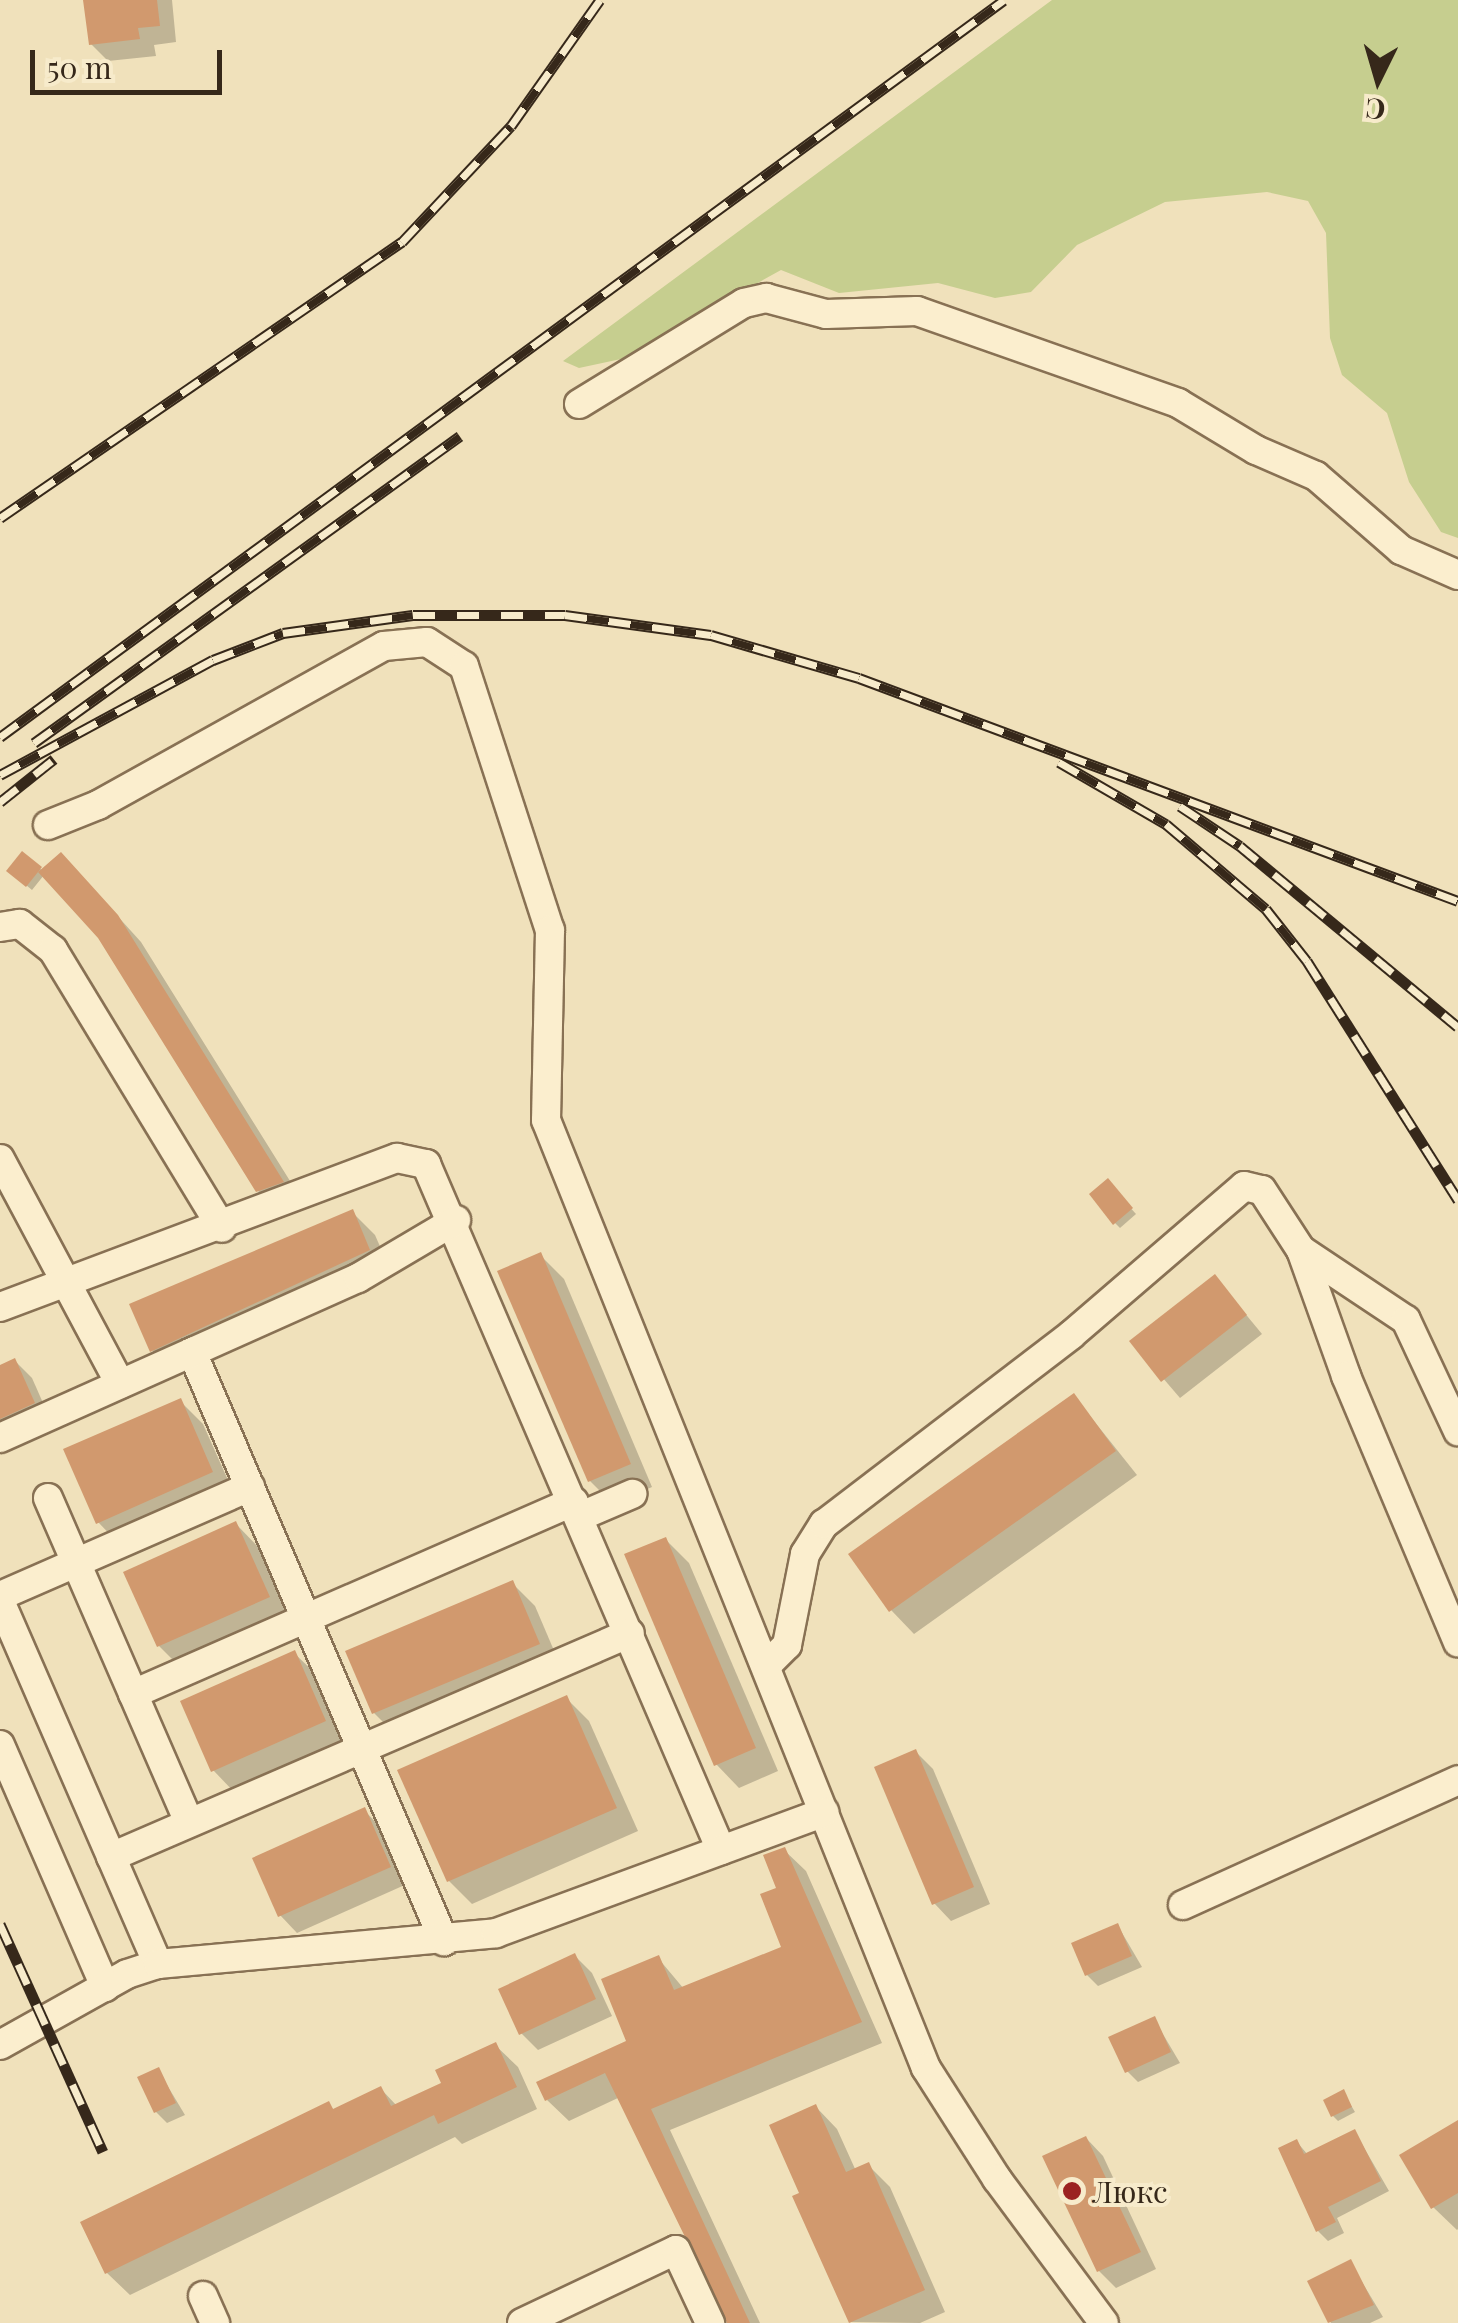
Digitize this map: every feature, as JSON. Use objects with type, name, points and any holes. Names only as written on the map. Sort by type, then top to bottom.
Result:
[{"type":"street","points":[[579,404],[744,304],[766,298],[826,314],[917,311],[1178,402],[1256,450],[1316,476],[1402,550],[1458,576]]},
{"type":"street","points":[[48,824],[98,805],[384,646],[414,640],[442,646],[456,655],[473,685],[550,930],[546,1120],[768,1664],[926,2068],[997,2179],[1104,2323]]},
{"type":"street","points":[[0,927],[20,924],[53,950],[222,1228]]},
{"type":"street","points":[[0,1307],[69,1278],[222,1228],[398,1158],[426,1164],[456,1220],[721,1850]]},
{"type":"street","points":[[0,1159],[69,1278],[120,1384]]},
{"type":"street","points":[[768,1664],[787,1645],[805,1554],[824,1524],[1056,1347],[1238,1189],[1262,1190],[1300,1250],[1458,1642]]},
{"type":"street","points":[[0,1438],[358,1278],[456,1220]]},
{"type":"street","points":[[1300,1250],[1406,1320],[1458,1430]]},
{"type":"street","points":[[192,1352],[444,1941]]},
{"type":"street","points":[[158,1964],[0,1598],[250,1487]]},
{"type":"street","points":[[133,1694],[306,1618],[577,1509],[632,1494]]},
{"type":"street","points":[[48,1498],[189,1823]]},
{"type":"street","points":[[111,1858],[630,1633]]},
{"type":"street","points":[[0,1745],[105,1987]]},
{"type":"street","points":[[1183,1905],[1458,1780]]},
{"type":"street","points":[[0,2045],[105,1987],[158,1964],[444,1941],[496,1933],[824,1812]]},
{"type":"street","points":[[522,2323],[676,2250],[710,2323]]},
{"type":"street","points":[[203,2296],[216,2323]]},
{"type":"green space","points":[[1052,0],[1458,0],[1458,538],[1441,532],[1409,482],[1387,413],[1342,375],[1330,338],[1326,233],[1308,201],[1267,192],[1165,202],[1077,245],[1031,292],[995,298],[938,283],[839,293],[781,270],[621,359],[579,368],[563,361]]},
{"type":"building","points":[[83,0],[157,0],[160,26],[138,28],[140,39],[89,45]]},
{"type":"building","points":[[22,851],[42,867],[26,887],[6,871]]},
{"type":"building","points":[[61,852],[118,915],[284,1182],[256,1192],[98,938],[38,872]]},
{"type":"building","points":[[1108,1178],[1133,1208],[1113,1225],[1089,1194]]},
{"type":"building","points":[[353,1209],[370,1250],[150,1352],[129,1304]]},
{"type":"building","points":[[541,1252],[631,1464],[588,1482],[497,1271]]},
{"type":"building","points":[[1215,1274],[1247,1315],[1161,1382],[1129,1341]]},
{"type":"building","points":[[15,1358],[35,1403],[0,1419],[0,1365]]},
{"type":"building","points":[[1074,1393],[1116,1451],[889,1612],[848,1554]]},
{"type":"building","points":[[181,1398],[213,1472],[96,1524],[63,1449]]},
{"type":"building","points":[[236,1521],[270,1597],[157,1647],[123,1572]]},
{"type":"building","points":[[666,1537],[756,1748],[714,1766],[624,1554]]},
{"type":"building","points":[[513,1580],[540,1644],[372,1714],[345,1651]]},
{"type":"building","points":[[295,1650],[326,1721],[211,1772],[180,1701]]},
{"type":"building","points":[[567,1695],[617,1808],[447,1882],[397,1770]]},
{"type":"building","points":[[916,1749],[974,1887],[932,1905],[874,1767]]},
{"type":"building","points":[[365,1807],[391,1867],[278,1917],[252,1858]]},
{"type":"building","points":[[785,1847],[862,2022],[651,2109],[750,2323],[727,2323],[605,2073],[545,2101],[536,2082],[626,2041],[601,1979],[659,1955],[674,1990],[781,1947],[760,1894],[776,1888],[763,1855]]},
{"type":"building","points":[[1118,1923],[1132,1956],[1085,1976],[1071,1943]]},
{"type":"building","points":[[575,1953],[596,1999],[519,2035],[498,1989]]},
{"type":"building","points":[[1155,2016],[1171,2052],[1125,2073],[1108,2037]]},
{"type":"building","points":[[496,2042],[517,2087],[438,2124],[434,2115],[105,2274],[80,2222],[329,2101],[333,2109],[381,2086],[391,2106],[441,2083],[435,2070]]},
{"type":"building","points":[[159,2067],[176,2103],[154,2113],[137,2077]]},
{"type":"building","points":[[1344,2089],[1352,2107],[1331,2117],[1323,2100]]},
{"type":"building","points":[[816,2104],[846,2172],[869,2162],[925,2290],[849,2323],[792,2196],[799,2193],[769,2125]]},
{"type":"building","points":[[1458,2120],[1458,2193],[1431,2209],[1399,2155]]},
{"type":"building","points":[[1355,2129],[1381,2181],[1328,2207],[1336,2222],[1316,2232],[1278,2148],[1297,2139],[1304,2154]]},
{"type":"building","points":[[1086,2136],[1141,2252],[1097,2272],[1042,2156]]},
{"type":"building","points":[[1351,2259],[1374,2305],[1328,2323],[1307,2281]]},
{"type":"railway","points":[[0,518],[402,242],[511,126],[600,0]]},
{"type":"railway","points":[[0,737],[1004,0]]},
{"type":"railway","points":[[34,743],[460,436]]},
{"type":"railway","points":[[0,775],[213,660],[283,633],[413,615],[565,615],[711,635],[859,678],[1458,901]]},
{"type":"railway","points":[[0,802],[54,759]]},
{"type":"railway","points":[[1059,762],[1166,824],[1266,909],[1307,961],[1458,1200]]},
{"type":"railway","points":[[1180,806],[1240,846],[1458,1027]]},
{"type":"railway","points":[[0,1924],[103,2152]]},
{"type":"place","name":"Люкс","points":[[1072,2191]]}]
